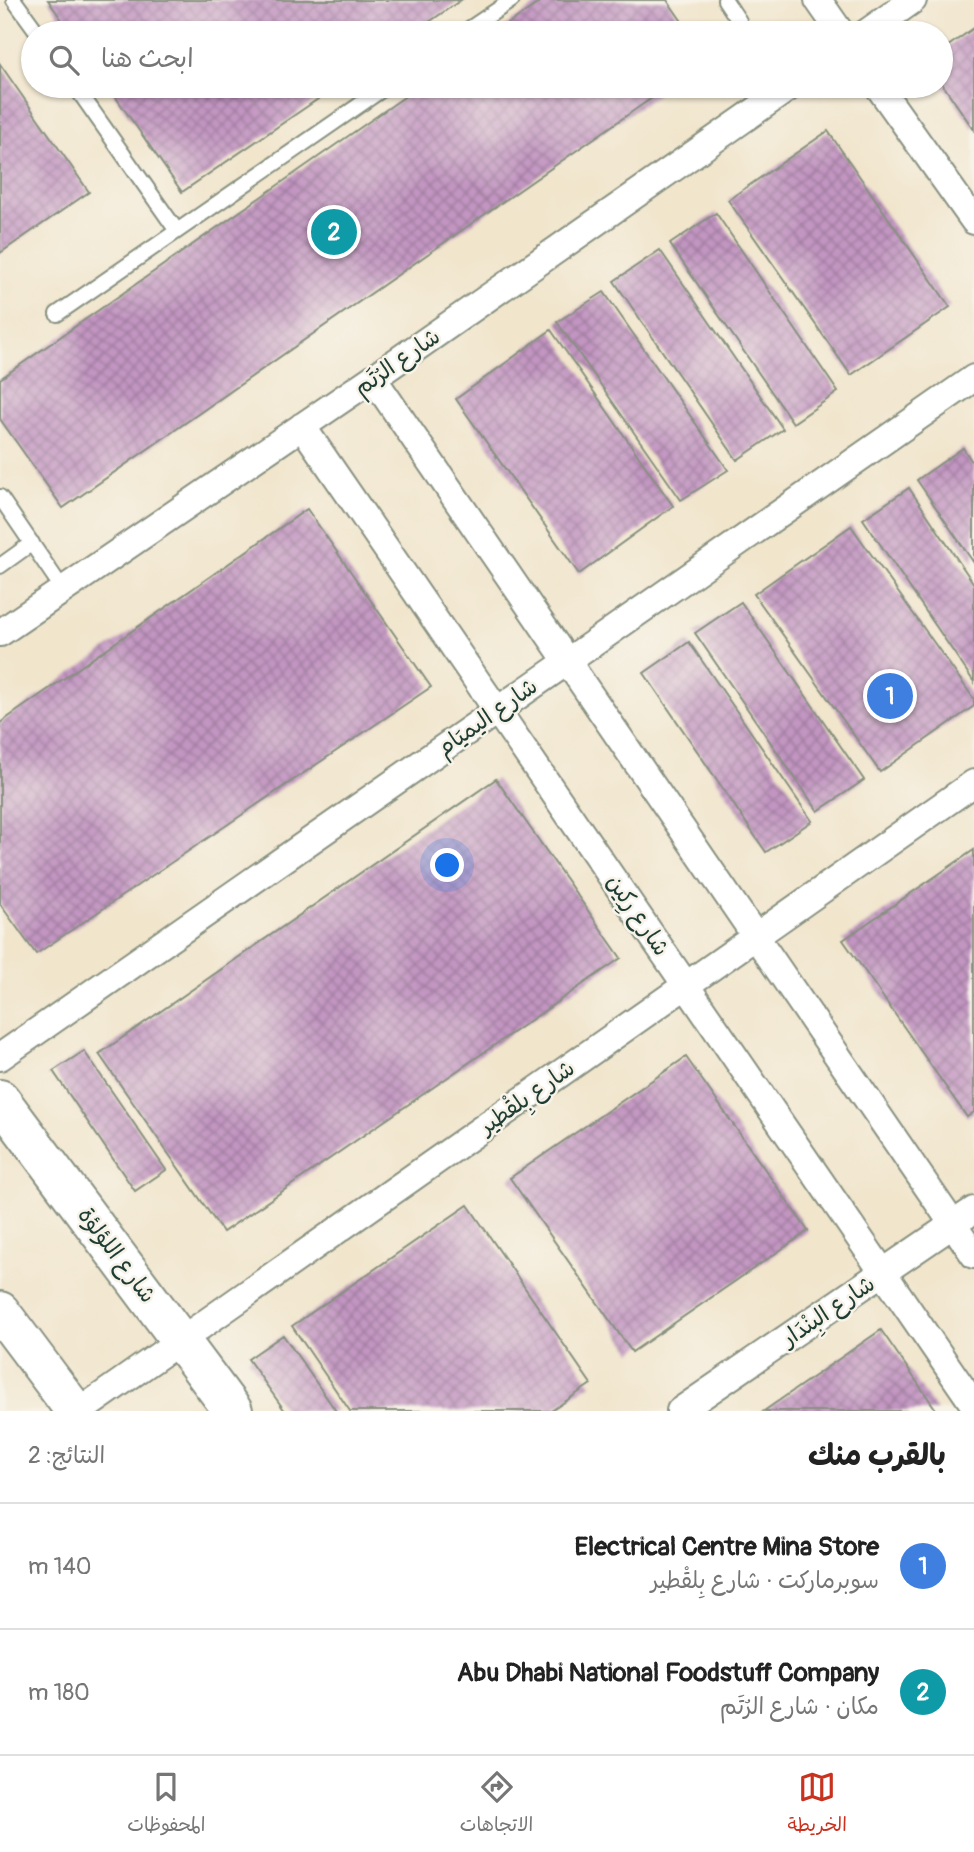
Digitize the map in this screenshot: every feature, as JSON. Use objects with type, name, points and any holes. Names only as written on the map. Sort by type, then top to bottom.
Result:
[{"type":"street","points":[[818,0],[833,21]]},
{"type":"street","points":[[883,21],[913,0]]},
{"type":"street","name":"شارع الرُتَم","points":[[0,633],[62,588],[373,379],[774,98]]},
{"type":"street","points":[[887,98],[974,221]]},
{"type":"street","name":"شارع اليميَام","points":[[0,1057],[974,378]]},
{"type":"street","points":[[373,379],[756,936],[964,1217],[974,1255]]},
{"type":"street","name":"شارع رِكِين","points":[[302,426],[974,1405]]},
{"type":"street","name":"شارع بِلقْطير","points":[[78,1411],[974,783]]},
{"type":"street","name":"شارع اللؤلؤة","points":[[0,1099],[233,1411]]},
{"type":"street","name":"شارع البِنْدَار","points":[[680,1411],[964,1217]]},
{"type":"street","points":[[0,1311],[78,1411]]},
{"type":"lane","points":[[14,0],[29,21]]},
{"type":"lane","points":[[481,21],[512,0]]},
{"type":"lane","points":[[725,0],[739,21]]},
{"type":"lane","points":[[83,98],[177,231]]},
{"type":"lane","points":[[57,314],[370,98]]},
{"type":"lane","points":[[0,497],[62,588]]},
{"type":"lane","points":[[0,566],[32,543]]},
{"type":"building","points":[[48,0],[461,0],[430,21],[63,21]]},
{"type":"building","points":[[543,0],[667,0],[682,21],[512,21]]},
{"type":"building","points":[[974,28],[974,130],[952,98],[953,43]]},
{"type":"building","points":[[0,64],[21,98],[24,98],[89,192],[0,253]]},
{"type":"building","points":[[116,98],[319,98],[182,192]]},
{"type":"building","points":[[403,98],[652,98],[63,508],[0,419],[0,379]]},
{"type":"building","points":[[828,131],[950,307],[851,375],[728,200]]},
{"type":"building","points":[[716,213],[838,392],[793,423],[670,244]]},
{"type":"building","points":[[660,250],[783,429],[737,460],[614,281]]},
{"type":"building","points":[[604,292],[728,470],[681,500],[557,322]]},
{"type":"building","points":[[551,330],[673,506],[579,574],[456,399]]},
{"type":"building","points":[[963,448],[974,465],[974,563],[917,480]]},
{"type":"building","points":[[909,488],[974,584],[974,682],[863,519]]},
{"type":"building","points":[[307,509],[431,687],[36,954],[0,904],[0,723]]},
{"type":"building","points":[[851,526],[974,699],[974,706],[880,772],[754,594]]},
{"type":"building","points":[[741,602],[864,780],[818,811],[695,633]]},
{"type":"building","points":[[689,642],[812,821],[766,852],[644,673]]},
{"type":"building","points":[[496,779],[621,958],[223,1232],[99,1054]]},
{"type":"building","points":[[974,850],[974,1112],[967,1117],[843,940]]},
{"type":"building","points":[[84,1051],[166,1170],[135,1191],[53,1071]]},
{"type":"building","points":[[686,1057],[808,1231],[632,1352],[510,1178]]},
{"type":"building","points":[[468,1205],[591,1384],[551,1411],[350,1411],[292,1326]]},
{"type":"building","points":[[881,1330],[937,1411],[764,1411]]},
{"type":"building","points":[[283,1335],[336,1411],[285,1411],[248,1359]]},
{"type":"place","name":"Abu Dhabi National Foodstuff Company","points":[[334,232]]},
{"type":"place","name":"Electrical Centre Mina Store","points":[[890,696]]}]
